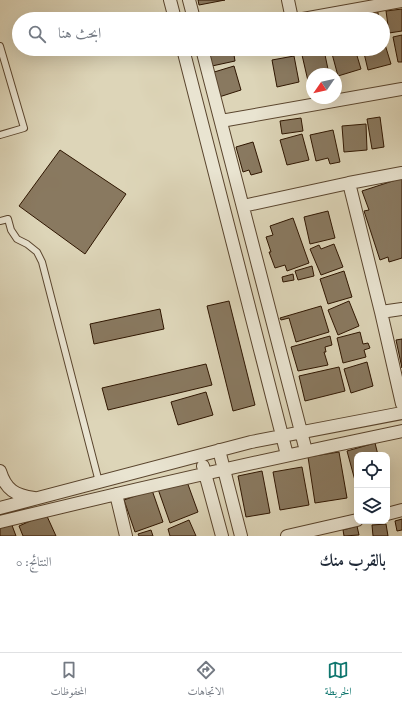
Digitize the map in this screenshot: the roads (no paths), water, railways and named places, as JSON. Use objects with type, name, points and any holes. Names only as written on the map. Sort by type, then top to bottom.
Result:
[{"type":"street","points":[[170,0],[173,12]]},
{"type":"street","points":[[189,0],[192,12]]},
{"type":"street","points":[[288,0],[291,12]]},
{"type":"street","points":[[344,12],[402,2]]},
{"type":"street","points":[[185,56],[287,455]]},
{"type":"street","points":[[204,56],[306,451]]},
{"type":"street","points":[[221,121],[402,89]]},
{"type":"street","points":[[243,206],[402,173]]},
{"type":"street","points":[[350,183],[402,404]]},
{"type":"street","points":[[381,312],[402,309]]},
{"type":"street","points":[[0,508],[220,450],[301,432],[402,413]]},
{"type":"street","points":[[0,522],[205,473],[402,431]]},
{"type":"street","points":[[220,450],[241,536]]},
{"type":"street","points":[[201,455],[222,536]]},
{"type":"street","points":[[0,471],[2,479],[10,490],[20,496],[35,499]]},
{"type":"street","points":[[116,494],[126,536]]},
{"type":"street","points":[[390,513],[402,510]]},
{"type":"street","points":[[287,536],[354,521]]},
{"type":"lane","points":[[0,46],[24,128],[0,135]]},
{"type":"lane","points":[[0,222],[8,220],[11,230],[17,239],[27,244],[37,252],[42,262],[99,482]]}]
